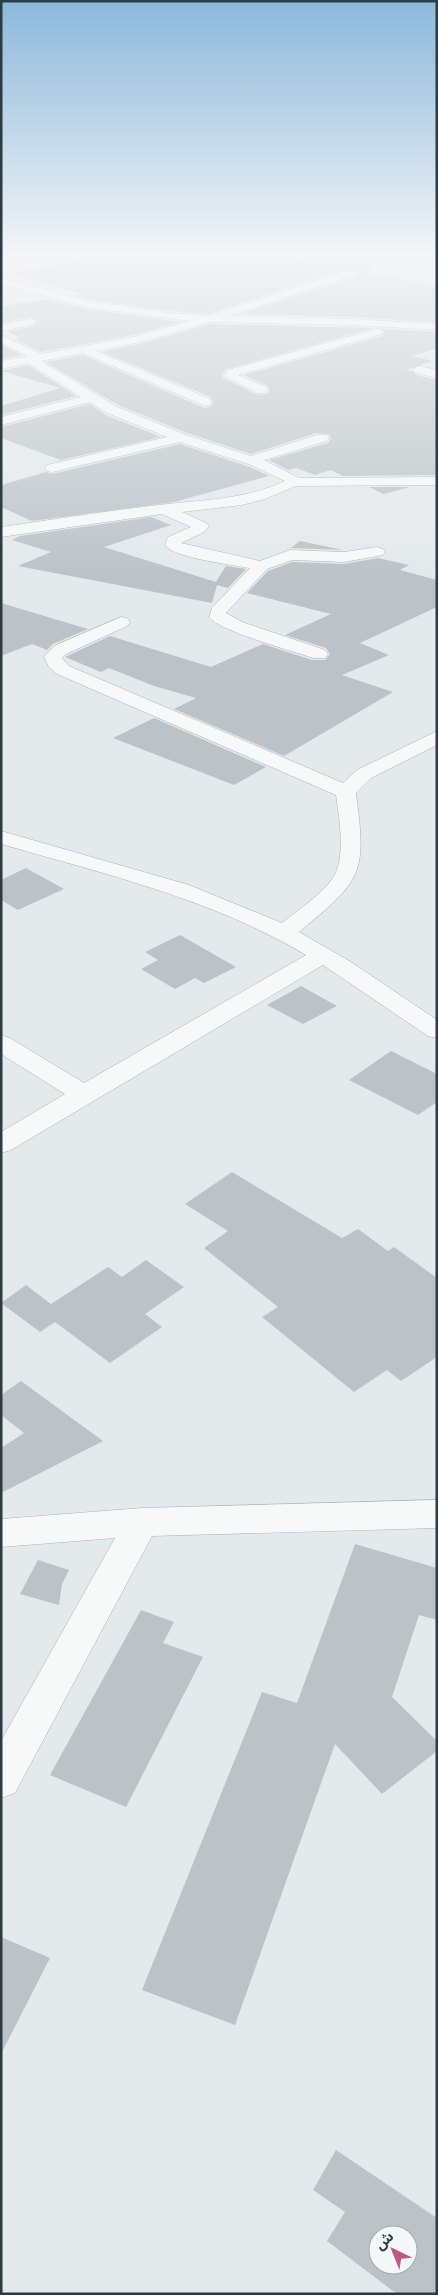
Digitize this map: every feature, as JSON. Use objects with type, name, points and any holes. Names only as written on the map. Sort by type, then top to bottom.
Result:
[{"type":"street","points":[[1,365],[18,362]]},
{"type":"street","points":[[40,362],[91,398],[112,410],[181,438],[256,462],[293,479],[294,482]]},
{"type":"street","points":[[113,362],[205,402]]},
{"type":"street","points":[[262,390],[230,376],[232,373],[270,362]]},
{"type":"street","points":[[420,370],[437,374]]},
{"type":"street","points":[[1,421],[91,398]]},
{"type":"street","points":[[52,468],[181,438]]},
{"type":"street","points":[[256,462],[257,458],[264,454],[322,438]]},
{"type":"street","points":[[1,532],[163,509],[198,507],[243,500],[294,482],[334,484],[391,480],[437,481]]},
{"type":"street","points":[[163,509],[201,526],[199,529],[173,540],[173,545],[181,549],[262,566]]},
{"type":"street","points":[[319,654],[236,626],[218,617],[218,612],[262,566],[290,554],[344,557],[377,552]]},
{"type":"street","points":[[121,622],[60,650],[53,657],[55,664],[63,670],[346,792]]},
{"type":"street","points":[[346,792],[364,774],[437,737]]},
{"type":"street","points":[[284,933],[336,888],[346,873],[351,840],[346,792]]},
{"type":"street","points":[[1,836],[184,891],[236,911],[284,933],[323,956],[437,1031]]},
{"type":"street","points":[[1,1144],[323,956]]},
{"type":"street","points":[[1,1043],[84,1094]]},
{"type":"street","points":[[1,1533],[142,1522],[437,1514]]},
{"type":"street","points":[[1,1780],[142,1522]]},
{"type":"building","points":[[46,362],[99,362],[204,408],[210,407],[213,403],[211,397],[126,362],[251,362],[226,369],[222,375],[223,378],[258,395],[268,394],[270,391],[268,386],[244,375],[290,362],[430,362],[406,370],[413,371],[416,375],[437,380],[437,475],[343,476],[331,470],[315,475],[296,468],[288,470],[269,460],[328,443],[331,439],[329,434],[316,433],[251,454],[187,433],[118,405]]},
{"type":"building","points":[[28,365],[76,396],[1,415],[1,406],[60,388],[2,371]]},
{"type":"building","points":[[90,404],[106,415],[161,437],[61,460],[1,438],[1,427]]},
{"type":"building","points":[[180,444],[250,467],[269,476],[174,502],[32,521],[1,507],[1,485],[46,472],[52,474]]},
{"type":"building","points":[[369,487],[410,487],[383,494]]},
{"type":"building","points":[[151,517],[171,525],[104,547],[216,582],[226,566],[246,569],[228,588],[217,585],[212,603],[18,566],[51,552],[12,540],[20,536]]},
{"type":"building","points":[[300,541],[343,550],[291,548]]},
{"type":"building","points":[[378,558],[409,565],[400,570],[437,580],[437,607],[360,643],[389,655],[342,675],[393,692],[284,756],[174,709],[196,698],[154,686],[109,668],[101,672],[65,657],[110,636],[211,667],[263,644],[312,660],[325,660],[330,654],[326,648],[285,635],[331,614],[247,593],[268,571],[292,562],[344,564]]},
{"type":"building","points":[[1,603],[88,629],[53,644],[47,650],[32,644],[1,656]]},
{"type":"building","points":[[154,718],[266,767],[234,785],[113,738]]},
{"type":"building","points":[[26,868],[64,889],[18,910],[1,900],[1,880]]},
{"type":"building","points":[[180,935],[236,967],[204,983],[195,978],[175,989],[141,969],[158,960],[145,952]]},
{"type":"building","points":[[301,986],[337,1006],[303,1024],[267,1005]]},
{"type":"building","points":[[391,1051],[437,1074],[437,1102],[418,1115],[349,1080]]},
{"type":"building","points":[[232,1172],[342,1238],[358,1229],[388,1251],[394,1247],[437,1278],[437,1357],[401,1381],[387,1370],[354,1392],[262,1317],[278,1307],[204,1248],[228,1231],[185,1204]]},
{"type":"building","points":[[146,1260],[184,1287],[145,1314],[162,1327],[110,1363],[55,1322],[40,1332],[1,1303],[26,1285],[51,1304],[108,1267],[122,1277]]},
{"type":"building","points":[[21,1381],[103,1441],[1,1493],[1,1448],[24,1433],[1,1415],[1,1395]]},
{"type":"building","points":[[355,1544],[437,1568],[437,1620],[419,1615],[392,1697],[437,1741],[437,1751],[382,1794],[335,1744],[235,2025],[142,1990],[262,1692],[297,1703]]},
{"type":"building","points":[[38,1560],[69,1570],[62,1584],[59,1605],[20,1594]]},
{"type":"building","points":[[141,1610],[174,1622],[163,1643],[203,1657],[126,1807],[50,1775]]},
{"type":"building","points":[[1,1937],[50,1958],[1,2054]]},
{"type":"building","points":[[336,2150],[437,2218],[437,2294],[397,2294],[372,2275],[418,2275],[418,2225],[368,2225],[368,2272],[327,2241],[345,2212],[313,2190]]}]
